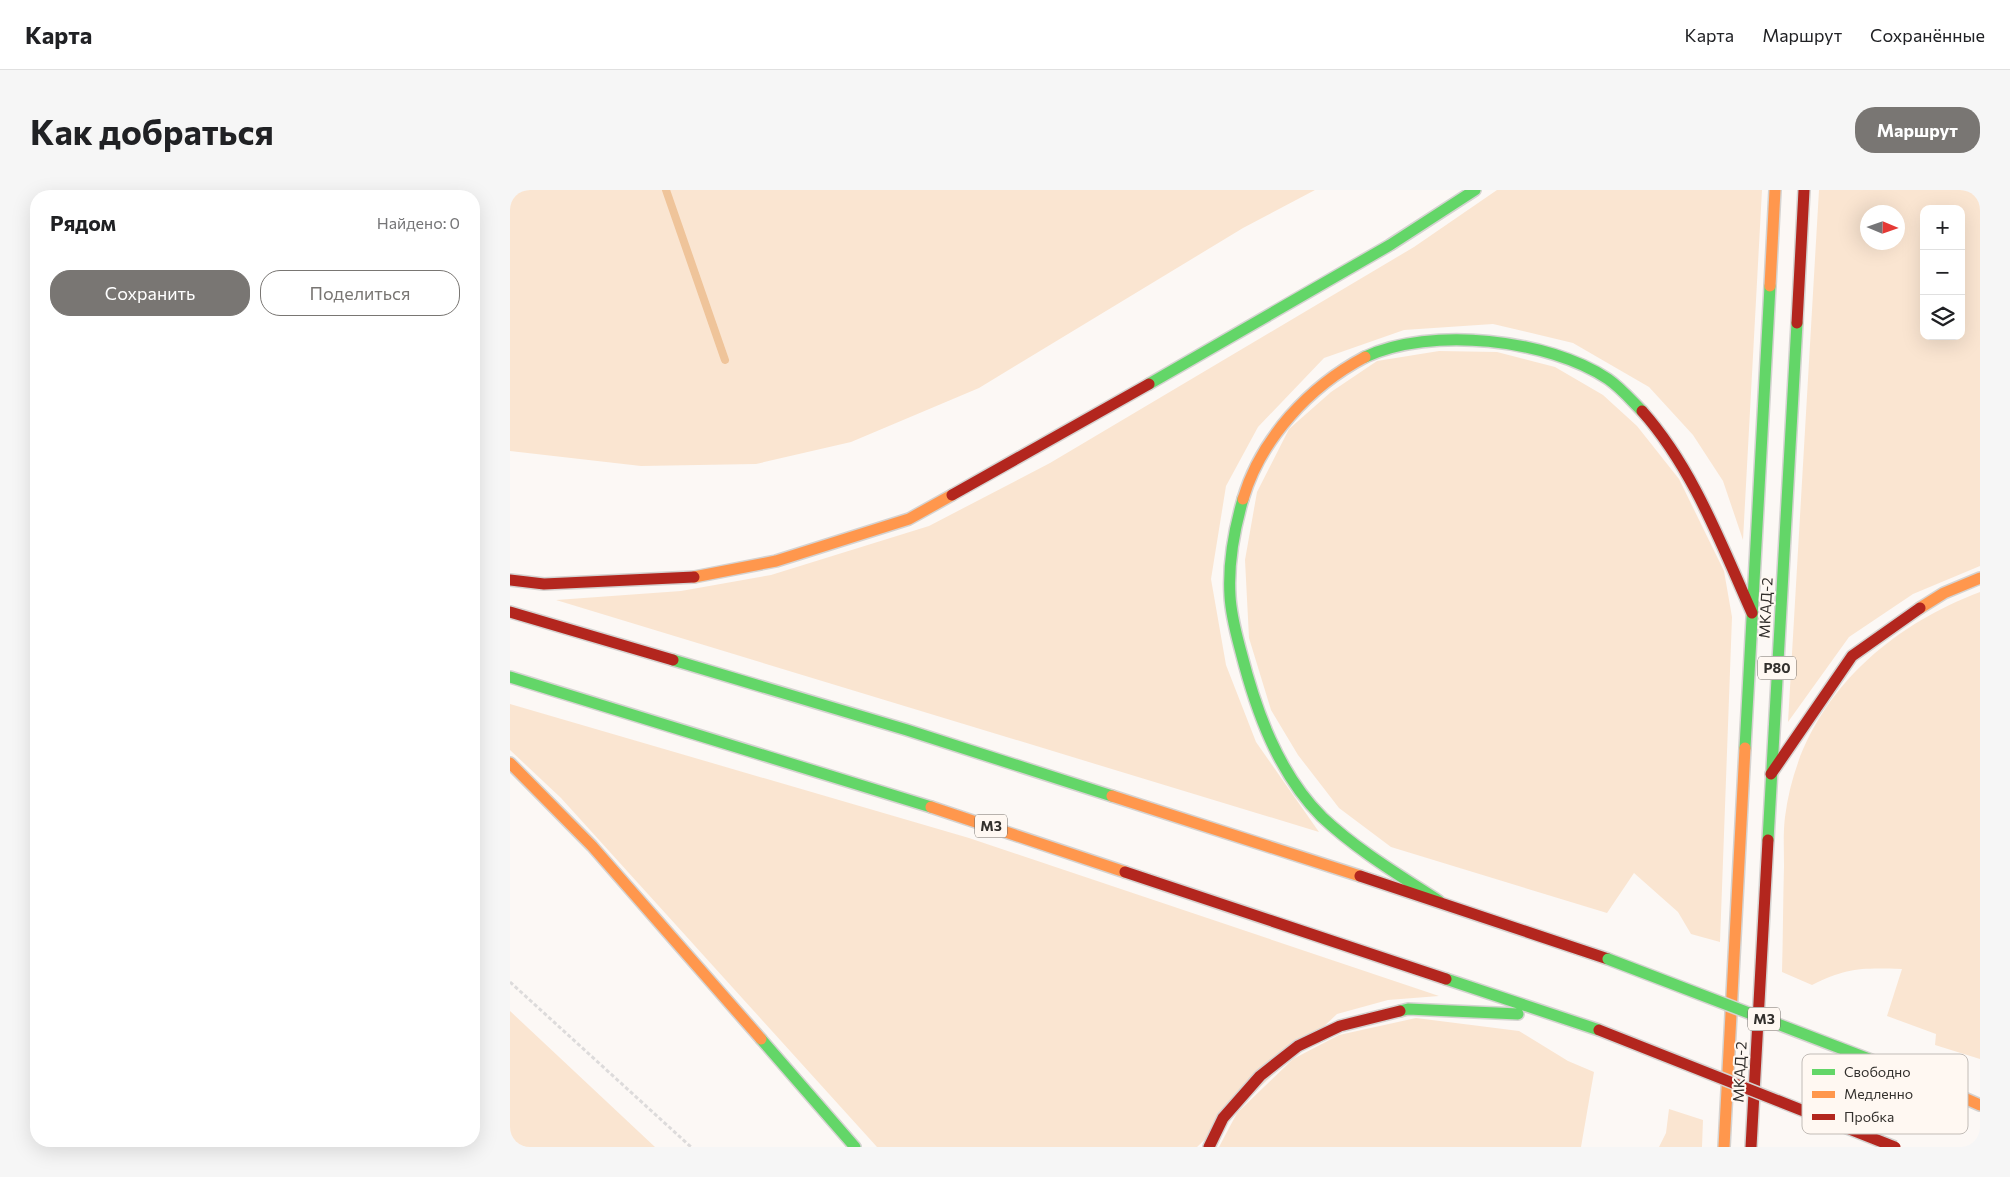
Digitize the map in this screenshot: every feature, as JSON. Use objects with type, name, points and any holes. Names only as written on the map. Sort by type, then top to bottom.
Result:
[{"type":"highway","points":[[510,580],[544,584],[683,579],[776,560],[909,519],[1184,365],[1390,245],[1475,190]]},
{"type":"highway","name":"Р80","points":[[1724,1147],[1775,190]]},
{"type":"highway","name":"МКАД-2","points":[[1751,1147],[1804,190]]},
{"type":"highway","points":[[1439,900],[1344,838],[1312,808],[1292,781],[1270,743],[1243,662],[1231,613],[1231,561],[1240,508],[1259,458],[1302,403],[1333,374],[1383,349],[1430,340],[1489,341],[1543,351],[1582,365],[1620,388],[1649,421],[1690,476],[1752,613]]},
{"type":"highway","points":[[1771,774],[1852,656],[1896,623],[1944,593],[1980,578]]},
{"type":"highway","name":"М3","points":[[510,612],[907,730],[1439,900],[1608,959],[1854,1054]]},
{"type":"highway","name":"М3","points":[[510,677],[887,792],[1599,1030],[1802,1110]]},
{"type":"highway","points":[[510,763],[592,846],[855,1147]]},
{"type":"highway","points":[[1209,1147],[1223,1118],[1260,1076],[1298,1046],[1340,1026],[1408,1010],[1459,1010],[1558,1017]]},
{"type":"highway","name":"М3","points":[[1968,1100],[1980,1105]]},
{"type":"highway","name":"М3","points":[[1862,1134],[1895,1147]]},
{"type":"path","points":[[510,982],[690,1147]]},
{"type":"shaded area","points":[[510,190],[1315,190],[1243,228],[979,388],[851,442],[756,464],[641,466],[510,451]]},
{"type":"shaded area","points":[[1497,190],[1762,190],[1743,540],[1723,481],[1693,435],[1649,387],[1573,343],[1493,324],[1404,330],[1324,358],[1258,427],[1226,486],[1211,579],[1226,665],[1256,742],[1319,832],[556,600],[681,591],[771,575],[929,526],[1050,463],[1414,247]]},
{"type":"shaded area","points":[[1819,190],[1980,190],[1980,566],[1913,594],[1849,637],[1788,722]]},
{"type":"shaded area","points":[[1439,351],[1497,352],[1555,367],[1603,395],[1637,426],[1679,479],[1724,571],[1732,617],[1720,942],[1691,934],[1678,912],[1634,873],[1607,913],[1391,847],[1339,808],[1298,755],[1271,710],[1249,638],[1245,560],[1257,492],[1289,429],[1331,392],[1377,361]]},
{"type":"shaded area","points":[[1980,592],[1980,1059],[1935,1045],[1936,1034],[1887,1016],[1902,969],[1856,970],[1836,975],[1812,985],[1782,972],[1785,817],[1793,777],[1807,740],[1826,707],[1850,677],[1878,651],[1909,628],[1943,608]]},
{"type":"shaded area","points":[[510,704],[969,838],[1439,996],[1388,1000],[1337,1014],[1197,1147],[877,1147],[561,798],[510,750]]},
{"type":"shaded area","points":[[510,1011],[655,1147],[510,1147]]},
{"type":"shaded area","points":[[1416,1018],[1519,1031],[1568,1061],[1594,1072],[1581,1147],[1219,1147],[1237,1113],[1293,1059],[1339,1035]]},
{"type":"shaded area","points":[[1669,1109],[1703,1120],[1702,1147],[1659,1147],[1666,1133]]},
{"type":"waterway","points":[[666,190],[725,360]]},
{"type":"traffic: fast","points":[[1149,384],[1390,245],[1475,190]]},
{"type":"traffic: fast","points":[[1745,748],[1770,286]]},
{"type":"traffic: fast","points":[[1768,840],[1797,323]]},
{"type":"traffic: fast","points":[[1365,357],[1392,347],[1422,342],[1455,340],[1489,341],[1522,346],[1554,354],[1583,365],[1608,379],[1622,390],[1642,411]]},
{"type":"traffic: fast","points":[[1243,499],[1234,535],[1231,559],[1230,584],[1234,624],[1254,696],[1281,761],[1307,800],[1335,829],[1394,872],[1439,901]]},
{"type":"traffic: fast","points":[[673,660],[907,730],[1112,796]]},
{"type":"traffic: fast","points":[[510,677],[931,807]]},
{"type":"traffic: fast","points":[[1608,959],[1856,1054]]},
{"type":"traffic: fast","points":[[1446,979],[1599,1030]]},
{"type":"traffic: fast","points":[[1400,1011],[1408,1009],[1518,1014]]},
{"type":"traffic: fast","points":[[761,1039],[855,1147]]},
{"type":"traffic: slow","points":[[1770,286],[1775,190]]},
{"type":"traffic: slow","points":[[1243,499],[1262,455],[1290,416],[1325,383],[1365,357]]},
{"type":"traffic: slow","points":[[694,577],[776,561],[909,519],[952,495]]},
{"type":"traffic: slow","points":[[1920,608],[1944,593],[1980,578]]},
{"type":"traffic: slow","points":[[1724,1147],[1745,748]]},
{"type":"traffic: slow","points":[[510,763],[592,846],[761,1039]]},
{"type":"traffic: slow","points":[[1112,796],[1360,876]]},
{"type":"traffic: slow","points":[[931,807],[1125,872]]},
{"type":"traffic: slow","points":[[1968,1100],[1980,1105]]},
{"type":"traffic: jam","points":[[1797,323],[1804,190]]},
{"type":"traffic: jam","points":[[952,495],[1149,384]]},
{"type":"traffic: jam","points":[[1642,411],[1660,433],[1691,482],[1717,534],[1752,613]]},
{"type":"traffic: jam","points":[[510,580],[544,584],[694,577]]},
{"type":"traffic: jam","points":[[1771,774],[1852,656],[1920,608]]},
{"type":"traffic: jam","points":[[510,612],[673,660]]},
{"type":"traffic: jam","points":[[1751,1147],[1768,840]]},
{"type":"traffic: jam","points":[[1125,872],[1446,979]]},
{"type":"traffic: jam","points":[[1360,876],[1608,959]]},
{"type":"traffic: jam","points":[[1209,1147],[1223,1118],[1260,1076],[1298,1046],[1340,1026],[1400,1011]]},
{"type":"traffic: jam","points":[[1599,1030],[1802,1110]]},
{"type":"traffic: jam","points":[[1862,1134],[1895,1147]]}]
